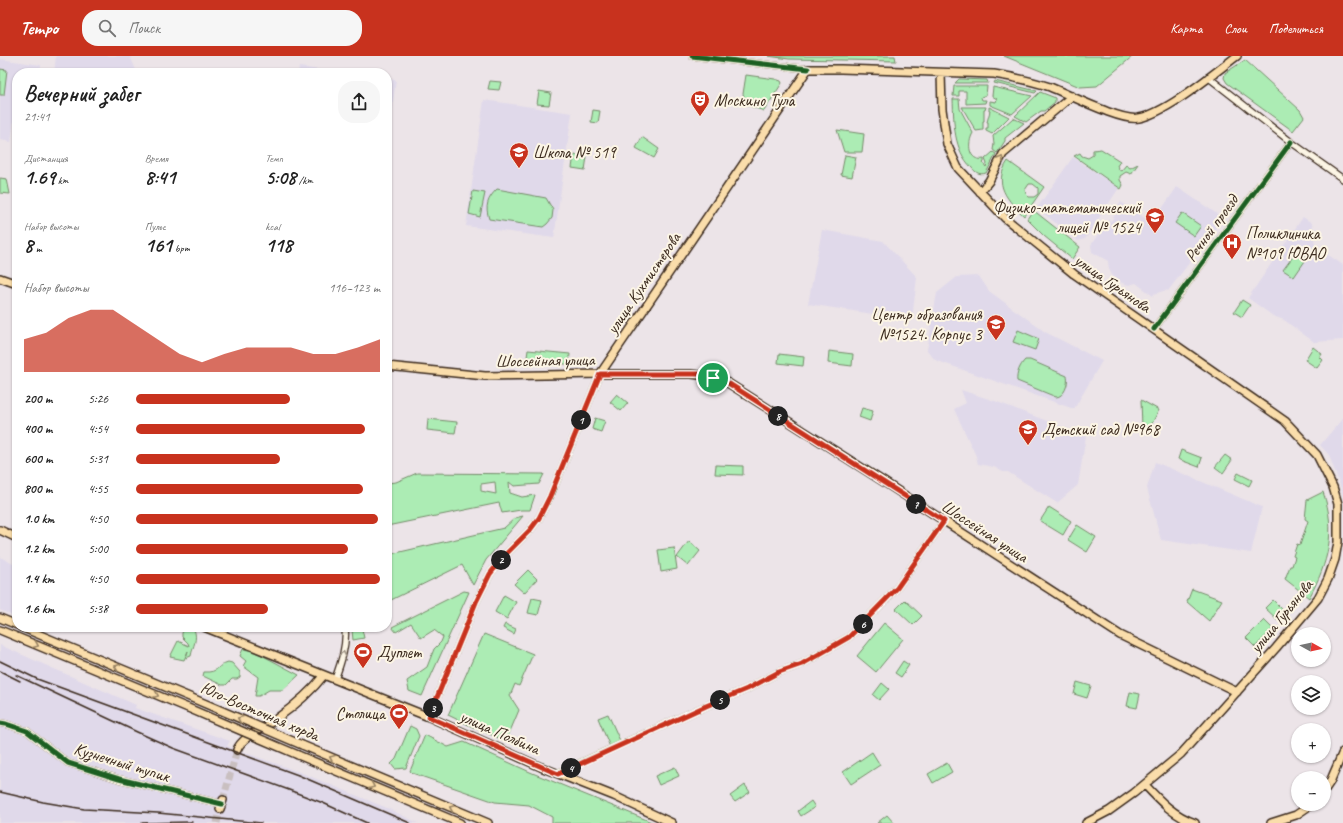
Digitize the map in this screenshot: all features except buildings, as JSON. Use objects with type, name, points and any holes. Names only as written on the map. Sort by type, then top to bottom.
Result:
[{"type":"main road","points":[[808,69],[865,69],[994,74],[1016,77],[1049,87],[1110,112],[1134,119],[1153,114],[1208,78],[1237,56]]},
{"type":"main road","name":"улица Кухмистерова","points":[[600,374],[808,69]]},
{"type":"main road","name":"улица Гурьянова","points":[[941,73],[942,109],[947,144],[958,168],[980,192],[1005,218],[1056,261],[1292,427],[1317,455],[1334,487],[1338,504],[1338,542],[1335,559],[1328,579],[1318,598],[1237,692]]},
{"type":"main road","points":[[980,192],[989,180],[1003,154],[1072,96]]},
{"type":"main road","points":[[0,278],[12,282]]},
{"type":"main road","name":"Шоссейная улица","points":[[392,367],[486,376],[702,374],[728,383],[1120,635],[1237,692]]},
{"type":"main road","points":[[0,530],[12,536]]},
{"type":"main road","points":[[0,618],[12,624]]},
{"type":"main road","name":"Юго-Восточная хорда","points":[[0,630],[460,823]]},
{"type":"main road","name":"Юго-Восточная хорда","points":[[32,632],[488,823]]},
{"type":"main road","name":"улица Полбина","points":[[216,632],[429,717],[558,774],[614,796],[672,823]]},
{"type":"main road","points":[[237,750],[241,742],[275,720],[311,690],[324,675]]},
{"type":"main road","points":[[1086,823],[1109,811],[1145,785],[1181,754],[1237,692]]},
{"type":"main road","points":[[1331,780],[1343,752]]},
{"type":"main road","points":[[1145,785],[1173,812],[1186,820],[1196,823]]},
{"type":"main road","points":[[1271,823],[1296,815],[1302,811]]},
{"type":"street","points":[[692,56],[808,69]]},
{"type":"street","points":[[1208,78],[1291,142],[1343,179]]},
{"type":"street","name":"Речной проезд","points":[[1154,329],[1291,142]]},
{"type":"street","name":"улица Кухмистерова","points":[[429,717],[476,602],[490,574],[504,556],[536,522],[550,496],[600,374]]},
{"type":"street","points":[[558,774],[706,706],[747,689],[779,672],[802,664],[849,637],[897,588],[944,521]]},
{"type":"street","points":[[335,680],[345,644],[346,632]]},
{"type":"street","name":"Кузнечный тупик","points":[[0,723],[27,731],[68,763],[119,779],[222,804]]},
{"type":"shaded area","points":[[56,56],[130,56],[135,68],[55,68]]},
{"type":"shaded area","points":[[0,59],[41,65],[41,68],[12,68],[11,142],[0,140]]},
{"type":"shaded area","points":[[392,80],[396,80],[392,108]]},
{"type":"shaded area","name":"Школа № 519","points":[[484,100],[572,113],[554,238],[466,226]]},
{"type":"shaded area","points":[[1073,157],[1119,188],[1085,239],[1078,241],[1037,208]]},
{"type":"shaded area","name":"Физико-математический лицей № 1524","points":[[1177,187],[1223,218],[1168,291],[1166,290],[1154,294],[1153,296],[1136,283],[1129,285],[1122,283],[1112,275],[1109,269],[1108,261],[1092,252],[1091,245],[1108,220],[1111,221],[1115,215],[1113,214],[1121,202],[1152,223]]},
{"type":"shaded area","points":[[1303,217],[1312,223],[1315,246],[1343,265],[1343,340],[1314,342],[1284,320],[1273,316],[1248,298]]},
{"type":"shaded area","points":[[822,230],[883,241],[917,277],[912,320],[808,304]]},
{"type":"shaded area","name":"Центр образования №1524. Корпус 3","points":[[979,276],[989,291],[1045,332],[1102,361],[1074,409],[935,360],[927,350],[937,293],[957,277]]},
{"type":"shaded area","name":"Детский сад №968","points":[[961,390],[995,401],[1086,436],[1078,485],[1057,503],[1008,472],[1003,472],[994,467],[978,464],[976,456],[954,409],[966,403]]},
{"type":"shaded area","points":[[1343,418],[1343,499],[1341,488],[1329,455],[1320,445]]},
{"type":"shaded area","points":[[1155,462],[1262,507],[1251,553],[1161,540],[1147,488]]},
{"type":"shaded area","points":[[0,557],[12,563],[12,616],[0,610]]},
{"type":"shaded area","points":[[0,645],[136,705],[135,708],[230,741],[227,746],[302,773],[387,808],[418,823],[0,823]]},
{"type":"green space","points":[[768,56],[895,56],[896,61],[789,59]]},
{"type":"green space","points":[[1004,56],[1133,56],[1097,86],[1080,87]]},
{"type":"green space","points":[[1245,60],[1300,110],[1304,117],[1293,131],[1227,83],[1224,78],[1225,73]]},
{"type":"green space","points":[[0,69],[7,70],[4,95],[0,95]]},
{"type":"green space","points":[[746,75],[775,79],[781,81],[782,83],[764,111],[747,105],[743,94]]},
{"type":"green space","points":[[959,79],[987,80],[988,83],[955,83]]},
{"type":"green space","points":[[490,81],[501,82],[499,90],[488,89]]},
{"type":"green space","points":[[995,81],[1037,91],[1035,93],[994,83]]},
{"type":"green space","points":[[954,86],[987,86],[986,95],[981,97],[982,100],[986,100],[985,103],[966,104],[966,91],[959,91],[959,96],[953,96]]},
{"type":"green space","points":[[993,87],[1032,96],[1012,114],[990,105],[990,101],[996,102],[997,99],[992,96]]},
{"type":"green space","points":[[539,91],[551,93],[549,105],[537,104]]},
{"type":"green space","points":[[1040,92],[1055,98],[1055,102],[1026,122],[1015,116]]},
{"type":"green space","points":[[953,99],[959,99],[960,109],[973,133],[970,142],[970,151],[972,155],[975,158],[984,159],[983,163],[986,167],[987,164],[985,159],[993,152],[996,154],[986,173],[984,174],[980,174],[975,171],[961,153],[954,127]]},
{"type":"green space","points":[[962,107],[986,107],[984,110],[983,130],[976,131]]},
{"type":"green space","points":[[989,107],[1009,117],[992,134],[986,131],[986,128],[988,128],[987,122],[990,111]]},
{"type":"green space","points":[[593,110],[600,111],[598,123],[591,122]]},
{"type":"green space","points":[[1013,118],[1024,123],[1005,138],[1005,141],[997,153],[993,150],[993,136]]},
{"type":"green space","points":[[837,130],[864,134],[862,152],[844,152]]},
{"type":"green space","points":[[642,137],[659,149],[654,158],[636,148]]},
{"type":"green space","points":[[1101,149],[1120,161],[1117,166],[1121,171],[1126,165],[1130,168],[1138,164],[1131,174],[1126,172],[1120,176],[1120,180],[1123,185],[1121,189],[1074,156],[1080,153],[1082,156],[1088,158],[1093,155],[1093,150]]},
{"type":"green space","points":[[574,155],[587,157],[585,170],[572,168]]},
{"type":"green space","points":[[845,155],[856,157],[852,177],[841,175]]},
{"type":"green space","points":[[1008,161],[1044,187],[1024,216],[1012,204],[1004,192],[1002,185],[1003,169]],"holes":[[[1029,184],[1033,184],[1038,188],[1038,194],[1034,197],[1029,197],[1025,190]]]},
{"type":"green space","points":[[0,178],[7,179],[10,194],[0,193]]},
{"type":"green space","points":[[497,189],[546,198],[553,210],[552,218],[543,227],[489,219],[487,206],[489,199]]},
{"type":"green space","points":[[473,191],[485,193],[480,217],[469,214]]},
{"type":"green space","points":[[1033,210],[1080,247],[1072,259],[1044,236],[1027,219]]},
{"type":"green space","points":[[1182,213],[1201,226],[1194,236],[1175,223]]},
{"type":"green space","points":[[1297,251],[1307,258],[1294,277],[1283,270]]},
{"type":"green space","points":[[1242,300],[1250,305],[1242,317],[1234,312]]},
{"type":"green space","points":[[1018,330],[1039,339],[1035,350],[1013,342]]},
{"type":"green space","points":[[1313,347],[1322,354],[1320,357],[1323,360],[1317,368],[1305,360]]},
{"type":"green space","points":[[528,350],[570,354],[569,364],[526,364]]},
{"type":"green space","points":[[829,351],[853,354],[852,366],[828,363]]},
{"type":"green space","points":[[779,354],[804,357],[803,366],[778,363]]},
{"type":"green space","points":[[1025,360],[1030,360],[1067,376],[1067,383],[1064,392],[1056,397],[1017,381],[1017,375]]},
{"type":"green space","points":[[617,394],[628,403],[621,411],[610,402]]},
{"type":"green space","points":[[1141,400],[1159,410],[1148,431],[1142,427]]},
{"type":"green space","points":[[862,408],[873,411],[870,421],[859,417]]},
{"type":"green space","points":[[595,418],[605,421],[601,432],[592,429]]},
{"type":"green space","points":[[428,419],[457,422],[455,433],[427,430]]},
{"type":"green space","points":[[1181,450],[1202,458],[1199,467],[1178,459]]},
{"type":"green space","points":[[1225,455],[1232,460],[1223,473],[1215,467]]},
{"type":"green space","points":[[716,465],[743,466],[743,475],[715,474]]},
{"type":"green space","points":[[417,473],[544,474],[539,484],[514,486],[509,482],[510,493],[522,497],[535,495],[530,510],[502,513],[499,503],[392,525],[392,482]],"holes":[[[495,482],[496,494],[481,491],[481,484]]]},
{"type":"green space","points":[[1238,473],[1252,480],[1249,486],[1235,479]]},
{"type":"green space","points":[[1323,492],[1327,506],[1330,533],[1321,572],[1309,598],[1285,579],[1290,566],[1292,566],[1295,557],[1293,556],[1297,544],[1300,545],[1308,521],[1305,519],[1307,500]]},
{"type":"green space","points":[[1049,507],[1071,521],[1063,535],[1040,521]]},
{"type":"green space","points":[[523,516],[486,560],[473,585],[462,565],[392,600],[392,554],[504,528],[515,518]]},
{"type":"green space","points":[[1077,525],[1096,537],[1087,552],[1068,540]]},
{"type":"green space","points":[[689,541],[700,551],[688,566],[677,557]]},
{"type":"green space","points":[[674,548],[677,569],[661,572],[658,550]]},
{"type":"green space","points":[[528,570],[537,579],[524,593],[514,584]]},
{"type":"green space","points":[[1192,589],[1222,600],[1209,621],[1187,602]]},
{"type":"green space","points":[[464,591],[469,592],[422,696],[409,691],[407,681],[427,667],[434,649],[441,642],[443,637],[434,630],[421,638],[411,623],[396,632],[392,627]]},
{"type":"green space","points":[[504,595],[516,602],[507,619],[495,612]]},
{"type":"green space","points":[[532,598],[542,600],[538,615],[528,613]]},
{"type":"green space","points":[[905,600],[922,616],[913,625],[896,609]]},
{"type":"green space","points":[[1273,600],[1286,613],[1279,621],[1265,608]]},
{"type":"green space","points":[[1264,620],[1273,629],[1255,647],[1246,638]]},
{"type":"green space","points":[[884,623],[903,639],[876,672],[857,656]]},
{"type":"green space","points":[[505,624],[516,629],[514,634],[503,628]]},
{"type":"green space","points":[[352,632],[363,632],[364,638],[353,640]]},
{"type":"green space","points":[[182,633],[195,633],[191,656],[186,658],[188,651],[184,660],[170,657],[178,641],[189,646],[182,637]]},
{"type":"green space","points":[[484,634],[533,654],[519,686],[515,684],[510,696],[519,710],[506,741],[448,715]]},
{"type":"green space","points":[[243,649],[254,651],[299,675],[283,690],[269,690],[259,696],[255,696],[258,677],[243,666],[246,661],[240,656]]},
{"type":"green space","points":[[903,661],[909,665],[901,677],[895,673]]},
{"type":"green space","points":[[224,663],[232,663],[240,672],[240,677],[237,679],[232,679],[226,685],[222,685],[203,676],[204,672],[213,671]]},
{"type":"green space","points":[[1077,682],[1091,686],[1087,698],[1074,694]]},
{"type":"green space","points":[[882,683],[889,689],[879,700],[873,695]]},
{"type":"green space","points":[[1130,692],[1140,694],[1137,708],[1127,706]]},
{"type":"green space","points":[[608,714],[621,743],[610,747],[598,718]]},
{"type":"green space","points":[[410,726],[416,729],[419,736],[406,768],[395,769],[391,764],[396,759]]},
{"type":"green space","points":[[425,735],[448,747],[464,742],[530,772],[654,823],[552,823],[552,817],[529,805],[495,802],[412,773],[410,771]]},
{"type":"green space","points":[[872,752],[880,765],[851,784],[843,772]]},
{"type":"green space","points":[[947,763],[952,772],[933,783],[928,774]]},
{"type":"green space","points":[[675,767],[679,776],[659,785],[655,776]]},
{"type":"green space","points":[[745,785],[750,792],[735,802],[730,796]]},
{"type":"green space","points":[[811,801],[815,807],[801,816],[798,811]]},
{"type":"green space","points":[[887,815],[894,823],[877,823]]},
{"type":"tunnel","points":[[223,800],[237,750]]},
{"type":"tunnel","points":[[217,823],[220,809]]},
{"type":"railway","points":[[0,661],[37,679],[298,775],[410,823]]},
{"type":"railway","points":[[0,671],[20,681]]},
{"type":"railway","points":[[16,675],[173,748],[323,803],[367,823]]},
{"type":"railway","points":[[0,792],[43,802],[84,809],[158,813],[261,823]]},
{"type":"railway","points":[[142,823],[192,822]]},
{"type":"cycle path","points":[[692,56],[808,69]]},
{"type":"cycle path","points":[[1154,329],[1291,142]]},
{"type":"cycle path","points":[[429,717],[476,602],[490,574],[504,556],[530,530],[539,518],[550,497],[600,374]]},
{"type":"cycle path","points":[[558,773],[747,689],[779,672],[802,664],[849,637],[897,588],[944,521]]},
{"type":"cycle path","points":[[0,723],[27,731],[68,763],[119,779],[222,804]]},
{"type":"place","name":"Москино Тула","points":[[700,117]]},
{"type":"place","name":"Школа № 519","points":[[519,169]]},
{"type":"place","name":"Физико-математический лицей № 1524","points":[[1155,234]]},
{"type":"place","name":"Поликлиника №109 ЮВАО","points":[[1232,260]]},
{"type":"place","name":"Центр образования №1524. Корпус 3","points":[[996,341]]},
{"type":"place","name":"Детский сад №968","points":[[1028,446]]},
{"type":"place","name":"Дуплет","points":[[363,669]]},
{"type":"place","name":"Столица","points":[[399,730]]},
{"type":"route","points":[[600,374],[702,374],[713,378],[728,383],[944,521],[897,588],[849,637],[834,647],[802,664],[779,672],[747,689],[706,706],[558,774],[429,717],[461,636],[490,574],[504,556],[530,530],[539,518],[550,496],[600,374]]}]
